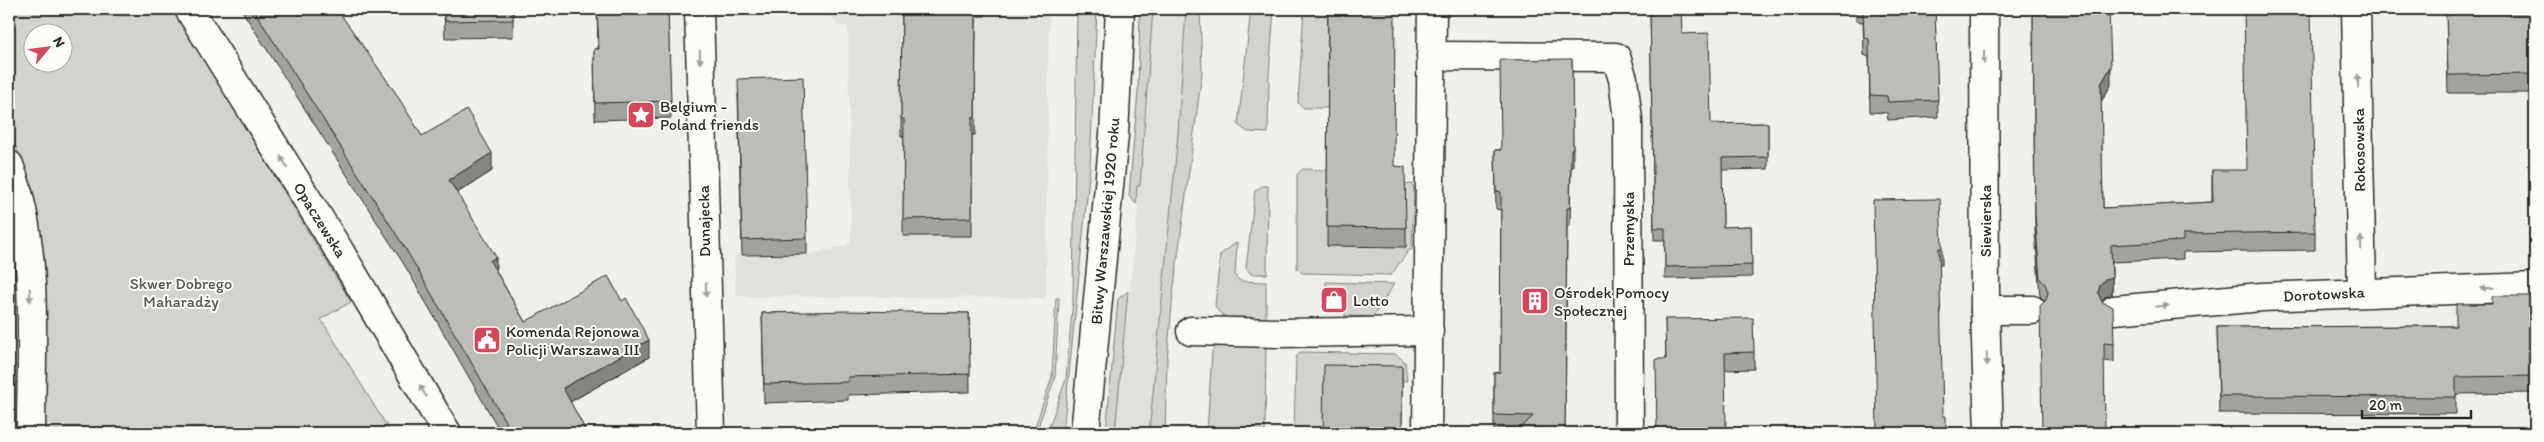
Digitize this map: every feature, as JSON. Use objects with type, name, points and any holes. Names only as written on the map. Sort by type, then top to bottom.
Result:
[{"type":"street","name":"Opaczewska","points":[[189,9],[355,276],[447,433]]},
{"type":"street","name":"Dunajecka","points":[[699,9],[711,433]]},
{"type":"street","name":"Bitwy Warszawskiej 1920 roku","points":[[1085,433],[1114,135],[1120,9]]},
{"type":"street","points":[[1427,433],[1432,9]]},
{"type":"street","name":"Siewierska","points":[[1984,9],[1985,310],[1989,433]]},
{"type":"street","name":"Rokosowska","points":[[2356,9],[2362,292]]},
{"type":"street","name":"Przemyska","points":[[1432,56],[1616,57],[1623,79],[1628,120],[1629,433]]},
{"type":"street","points":[[9,165],[24,214],[28,247],[31,328],[31,433]]},
{"type":"street","name":"Dorotowska","points":[[2114,310],[2262,297],[2535,287]]},
{"type":"street","points":[[1985,310],[2032,310]]},
{"type":"street","points":[[1191,331],[1279,333],[1429,331]]},
{"type":"shaded area","points":[[825,9],[1049,9],[1046,298],[736,296],[734,256],[807,254],[846,246],[851,241],[848,27],[838,25]]},
{"type":"shaded area","points":[[1153,9],[1186,9],[1178,134],[1149,433],[1115,433],[1138,207],[1136,204],[1137,185],[1140,185]]},
{"type":"green space","name":"Skwer Dobrego Maharadży","points":[[9,9],[173,9],[351,302],[321,319],[391,433],[44,433],[38,215],[30,180],[9,130]]},
{"type":"green space","points":[[1077,9],[1097,9],[1090,166],[1063,433],[1047,433],[1066,379],[1073,299]]},
{"type":"green space","points":[[1140,9],[1153,9],[1140,186],[1137,186],[1136,204],[1129,196],[1138,91]]},
{"type":"green space","points":[[1186,9],[1200,9],[1202,72],[1173,294],[1167,360],[1165,433],[1149,433],[1178,134]]},
{"type":"green space","points":[[1251,9],[1274,9],[1269,75],[1268,133],[1248,132],[1238,125]]},
{"type":"green space","points":[[1304,9],[1328,9],[1328,108],[1304,108],[1298,103]]},
{"type":"green space","points":[[1303,169],[1327,170],[1405,185],[1412,184],[1414,188],[1412,250],[1409,250],[1391,275],[1302,273],[1297,268],[1297,174]]},
{"type":"green space","points":[[1262,186],[1268,186],[1267,274],[1251,274],[1246,268],[1255,191]]},
{"type":"green space","points":[[1237,242],[1235,276],[1240,281],[1266,282],[1266,322],[1245,322],[1231,319],[1219,312],[1215,306],[1220,255]]},
{"type":"green space","points":[[1326,282],[1394,284],[1373,317],[1345,316],[1345,291],[1326,290]]},
{"type":"green space","points":[[1128,291],[1115,433],[1106,433],[1118,299]]},
{"type":"green space","points":[[1056,298],[1059,298],[1055,377],[1036,433],[1033,433],[1052,377]]},
{"type":"green space","points":[[1266,341],[1265,433],[1207,433],[1212,351],[1219,344]]},
{"type":"green space","points":[[1301,352],[1395,354],[1405,362],[1407,381],[1370,381],[1323,433],[1294,433],[1296,357]]},
{"type":"building","points":[[253,9],[337,9],[395,92],[422,136],[467,110],[492,153],[449,180],[496,257],[490,261],[525,322],[608,276],[622,301],[626,298],[649,340],[563,388],[587,433],[512,433],[405,248]]},
{"type":"building","points":[[445,9],[513,9],[513,20],[445,21]]},
{"type":"building","points":[[597,9],[668,9],[671,101],[595,103],[594,49],[599,49]]},
{"type":"building","points":[[902,9],[976,9],[975,118],[972,118],[972,218],[903,219],[904,119],[901,119]]},
{"type":"building","points":[[1328,9],[1395,9],[1394,166],[1405,167],[1406,228],[1327,227]]},
{"type":"building","points":[[1650,9],[1681,9],[1682,34],[1709,33],[1711,124],[1768,123],[1768,157],[1722,158],[1723,227],[1751,226],[1752,265],[1665,267],[1665,228],[1654,228]]},
{"type":"building","points":[[1863,9],[1935,9],[1938,100],[1888,102],[1887,96],[1870,95],[1869,39],[1864,38]]},
{"type":"building","points":[[2033,9],[2109,9],[2111,67],[2101,84],[2103,208],[2213,202],[2212,170],[2247,170],[2244,9],[2311,9],[2315,232],[2183,234],[2183,241],[2111,245],[2112,277],[2105,279],[2100,285],[2098,293],[2102,302],[2113,307],[2114,344],[2104,343],[2105,433],[2042,433],[2040,306],[2046,300],[2048,292],[2045,284],[2040,279],[2035,214]]},
{"type":"building","points":[[2446,9],[2535,9],[2535,74],[2448,75]]},
{"type":"building","name":"Ośrodek Pomocy Społecznej","points":[[1572,59],[1573,149],[1571,149],[1570,208],[1567,208],[1565,433],[1516,433],[1533,416],[1494,415],[1494,373],[1500,372],[1501,192],[1496,191],[1495,150],[1501,150],[1500,60]]},
{"type":"building","points":[[803,77],[807,238],[742,240],[738,79]]},
{"type":"building","points":[[1940,199],[1942,248],[1939,248],[1943,416],[1946,416],[1946,433],[1877,433],[1873,200]]},
{"type":"building","points":[[2492,296],[2535,296],[2535,376],[2456,377],[2456,397],[2219,396],[2217,327],[2456,326],[2456,304],[2492,304]]},
{"type":"building","points":[[847,311],[969,313],[970,374],[848,377],[848,382],[764,384],[762,313]]},
{"type":"building","points":[[1753,318],[1754,352],[1725,353],[1726,433],[1657,433],[1656,359],[1666,359],[1665,319]]},
{"type":"building","points":[[1324,365],[1402,366],[1402,428],[1387,429],[1387,433],[1323,433]]},
{"type":"place","name":"Belgium - Poland friends","points":[[641,115]]},
{"type":"place","name":"Lotto","points":[[1334,300]]},
{"type":"place","name":"Ośrodek Pomocy Społecznej","points":[[1535,301]]},
{"type":"place","name":"Komenda Rejonowa Policji Warszawa III","points":[[487,340]]}]
